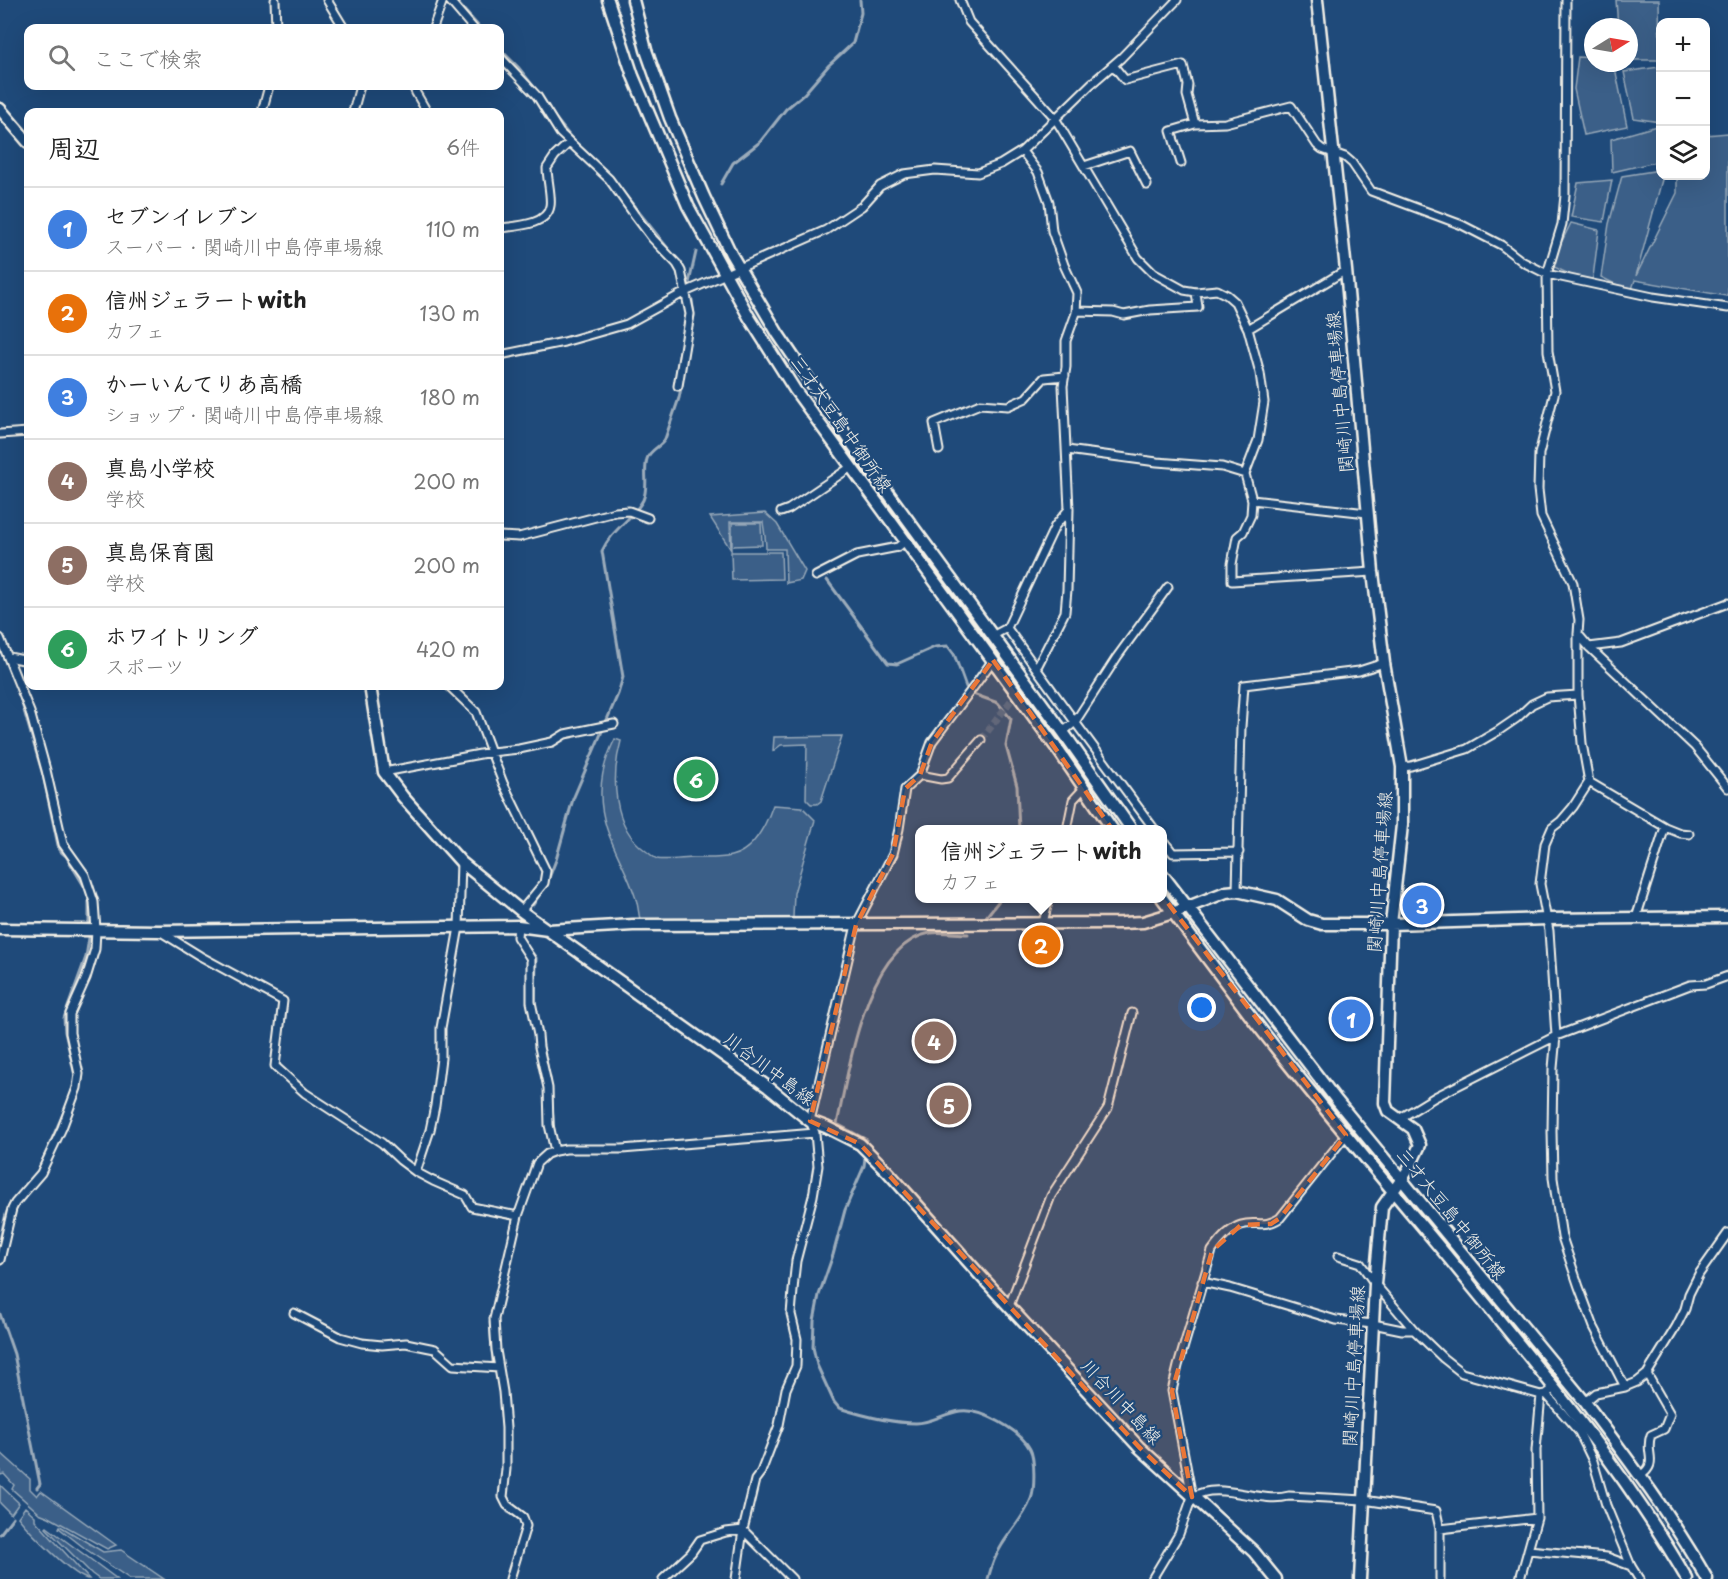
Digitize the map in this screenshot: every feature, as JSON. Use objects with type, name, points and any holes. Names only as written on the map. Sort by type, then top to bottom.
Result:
[{"type":"main road","name":"三才大豆島中御所線","points":[[609,0],[633,76],[688,206],[749,317],[795,390],[1085,787],[1110,825]]},
{"type":"main road","name":"三才大豆島中御所線","points":[[633,0],[646,50],[670,118],[704,197],[731,254],[778,334],[853,445],[1064,732],[1129,825]]},
{"type":"main road","name":"関崎川中島停車場線","points":[[1317,0],[1346,270],[1373,572],[1384,663],[1402,767],[1402,825],[1390,924],[1385,1102],[1388,1111],[1413,1128],[1420,1145],[1418,1154],[1382,1207],[1375,1284],[1360,1579]]},
{"type":"main road","points":[[0,109],[24,137]]},
{"type":"main road","name":"川合川中島線","points":[[371,690],[384,772],[460,862],[521,912],[768,1087],[810,1121],[860,1144],[1139,1447],[1254,1552],[1276,1579]]},
{"type":"main road","name":"三才大豆島中御所線","points":[[1167,881],[1337,1101],[1585,1402],[1640,1476],[1707,1579]]},
{"type":"main road","points":[[0,929],[159,931],[518,926],[548,930],[633,925],[1143,922],[1188,908],[1226,892],[1237,891],[1277,900],[1308,920],[1322,924],[1728,917]]},
{"type":"main road","name":"三才大豆島中御所線","points":[[1166,903],[1346,1135],[1514,1336],[1547,1392],[1599,1445],[1666,1543],[1687,1579]]},
{"type":"street","points":[[275,0],[276,24]]},
{"type":"street","points":[[327,0],[342,24]]},
{"type":"street","points":[[435,24],[444,0]]},
{"type":"street","points":[[448,0],[469,24]]},
{"type":"street","points":[[960,0],[969,22],[1055,118],[1138,258],[1153,273],[1184,290],[1196,292],[1217,290],[1227,294],[1235,302],[1248,329],[1260,373],[1264,402],[1258,440],[1245,474],[1252,500],[1251,515],[1238,537],[1232,564],[1232,580],[1373,572]]},
{"type":"street","points":[[504,354],[564,342],[627,324],[685,292],[826,230],[862,206],[880,186],[904,174],[935,170],[978,173],[1001,165],[1022,151],[1113,65],[1177,0]]},
{"type":"street","points":[[1566,0],[1565,195],[1562,224],[1547,274],[1548,351],[1555,392],[1539,454],[1538,489],[1541,516],[1572,583],[1579,620],[1578,695],[1589,782],[1574,807],[1552,828],[1545,844],[1540,884],[1548,919],[1556,1036],[1552,1099],[1553,1178],[1562,1237],[1594,1327],[1625,1387]]},
{"type":"street","points":[[504,61],[537,96],[560,133],[609,179],[646,230],[681,271],[690,314],[678,386]]},
{"type":"street","points":[[1113,65],[1125,80],[1183,65],[1188,85],[1187,95],[1195,124]]},
{"type":"street","points":[[263,108],[268,90]]},
{"type":"street","points":[[354,108],[359,90]]},
{"type":"street","points":[[415,90],[425,108]]},
{"type":"street","points":[[1181,163],[1171,131],[1195,124],[1226,123],[1291,106],[1317,145],[1345,157],[1352,163],[1371,191],[1462,225],[1501,245],[1523,262],[1547,274],[1653,297],[1728,308]]},
{"type":"street","points":[[504,227],[534,222],[547,214],[550,206],[547,168],[555,156],[569,143]]},
{"type":"street","points":[[1022,151],[1038,172],[1048,202],[1052,231],[1077,293],[1076,311],[1066,341],[1063,387],[1069,509],[1069,562],[1065,612],[1038,665]]},
{"type":"street","points":[[1084,166],[1130,151],[1147,185]]},
{"type":"street","points":[[1248,329],[1346,270]]},
{"type":"street","points":[[1076,311],[1113,312],[1124,315],[1150,310],[1198,307],[1196,292]]},
{"type":"street","points":[[939,450],[934,423],[980,404],[1008,406],[1026,398],[1044,378],[1065,376]]},
{"type":"street","points":[[0,434],[24,432]]},
{"type":"street","points":[[1067,450],[1157,462],[1222,467],[1245,474]]},
{"type":"street","points":[[780,512],[789,509],[851,467]]},
{"type":"street","points":[[1252,500],[1367,513]]},
{"type":"street","points":[[992,636],[1007,628],[1055,526],[1069,509]]},
{"type":"street","points":[[504,536],[519,537],[615,512],[633,513],[648,518]]},
{"type":"street","points":[[816,576],[857,555],[898,547],[905,541]]},
{"type":"street","points":[[1064,732],[1075,722],[1117,657],[1168,587]]},
{"type":"street","points":[[1589,647],[1622,643],[1728,603]]},
{"type":"street","points":[[1007,628],[1151,825]]},
{"type":"street","points":[[1578,634],[1695,747],[1728,788]]},
{"type":"street","points":[[0,638],[30,712],[63,844],[85,874],[94,902],[96,930],[95,949],[70,1014],[70,1033],[79,1074],[77,1088],[41,1173],[12,1209],[0,1260]]},
{"type":"street","points":[[9,657],[24,660]]},
{"type":"street","points":[[736,1579],[743,1530],[755,1480],[761,1472],[779,1425],[786,1389],[796,1366],[797,1339],[791,1314],[794,1279],[818,1166],[815,1133],[810,1121],[856,925],[893,854],[905,789],[920,775],[932,742],[993,660]]},
{"type":"street","points":[[1237,891],[1244,685],[1359,670],[1384,663]]},
{"type":"street","points":[[453,690],[476,712],[503,783],[546,871],[544,882],[521,912]]},
{"type":"street","points":[[1402,767],[1467,749],[1498,731],[1532,704],[1546,697],[1578,695]]},
{"type":"street","points":[[384,772],[519,749],[552,742],[565,734],[609,725]]},
{"type":"street","points":[[920,775],[940,779],[948,778],[981,740]]},
{"type":"street","points":[[1589,782],[1665,827],[1689,834]]},
{"type":"street","points":[[1068,825],[1073,800],[1085,787]]},
{"type":"street","points":[[1636,918],[1665,827]]},
{"type":"street","points":[[1167,845],[1173,853],[1239,852]]},
{"type":"street","points":[[416,1172],[430,1130],[441,1058],[441,1028],[459,927],[460,862]]},
{"type":"street","points":[[1043,923],[1048,903]]},
{"type":"street","points":[[518,926],[517,937],[531,959],[531,1002],[548,1088],[549,1125],[555,1151]]},
{"type":"street","points":[[159,931],[283,1001],[275,1066],[305,1093],[382,1143],[416,1172],[465,1195],[472,1207],[518,1216]]},
{"type":"street","points":[[1399,1119],[1435,1097],[1556,1036],[1690,985],[1706,984],[1728,976]]},
{"type":"street","points":[[1009,1306],[1051,1197],[1108,1108],[1132,1013]]},
{"type":"street","points":[[510,1579],[526,1526],[523,1517],[507,1506],[503,1497],[506,1428],[494,1319],[518,1216],[537,1163],[547,1154],[555,1151],[622,1149],[815,1133]]},
{"type":"street","points":[[1152,1579],[1179,1534],[1192,1497],[1172,1391],[1212,1251],[1221,1238],[1241,1225],[1271,1224],[1280,1218],[1346,1135]]},
{"type":"street","points":[[1585,1402],[1596,1393],[1625,1387],[1637,1382],[1647,1374],[1676,1327],[1699,1274],[1728,1233]]},
{"type":"street","points":[[1338,1256],[1360,1263],[1414,1330],[1462,1373],[1547,1392],[1579,1432],[1584,1442],[1593,1461],[1606,1505],[1630,1566],[1638,1579]]},
{"type":"street","points":[[1202,1282],[1336,1320],[1414,1330]]},
{"type":"street","points":[[294,1313],[336,1335],[362,1343],[382,1345],[406,1343],[435,1349],[453,1365],[499,1368]]},
{"type":"street","points":[[1640,1476],[1650,1466],[1649,1440],[1651,1436],[1664,1428],[1670,1414],[1647,1374]]},
{"type":"street","points":[[1520,1579],[1537,1518],[1536,1450],[1547,1392]]},
{"type":"street","points":[[1192,1497],[1201,1492],[1228,1492],[1254,1497],[1289,1496],[1364,1500],[1436,1511],[1440,1529],[1440,1579]]},
{"type":"street","points":[[1440,1529],[1537,1518]]},
{"type":"street","points":[[743,1530],[792,1579]]},
{"type":"street","points":[[663,1579],[691,1553],[700,1540],[726,1532],[743,1530]]},
{"type":"street","points":[[1528,1550],[1607,1557],[1630,1566]]},
{"type":"street","points":[[783,1569],[783,1579]]},
{"type":"highlighted area","points":[[993,660],[1124,846],[1346,1135],[1280,1218],[1271,1224],[1241,1225],[1212,1251],[1172,1391],[1192,1497],[1139,1447],[860,1144],[810,1121],[856,925],[893,854],[905,789],[920,775],[932,742]]},
{"type":"shaded area","points":[[1616,0],[1659,0],[1659,18],[1656,18],[1656,60],[1638,60],[1638,18],[1617,18]]},
{"type":"shaded area","points":[[1578,57],[1584,57],[1584,72],[1616,72],[1627,126],[1584,135],[1574,89]]},
{"type":"shaded area","points":[[1656,67],[1656,121],[1634,118],[1624,72],[1638,72],[1638,70]]},
{"type":"shaded area","points":[[1656,126],[1656,162],[1612,172],[1611,139]]},
{"type":"shaded area","points":[[1728,133],[1728,293],[1726,296],[1635,280],[1631,292],[1601,277],[1609,224],[1622,176],[1656,171],[1656,180],[1662,180],[1636,276],[1677,193],[1677,180],[1710,180],[1710,135]]},
{"type":"shaded area","points":[[1612,180],[1604,222],[1571,217],[1578,183]]},
{"type":"shaded area","points":[[1571,223],[1599,230],[1592,285],[1550,265]]},
{"type":"shaded area","points":[[765,513],[777,524],[805,571],[801,580],[786,583],[785,549],[766,549],[763,522],[730,522],[731,550],[710,517]]},
{"type":"shaded area","points":[[732,523],[761,523],[762,545],[732,546]]},
{"type":"shaded area","points":[[731,552],[781,552],[782,579],[732,580]]},
{"type":"shaded area","points":[[842,736],[821,801],[811,804],[806,799],[807,744],[781,745],[773,751],[774,737]]},
{"type":"shaded area","points":[[615,739],[621,741],[616,785],[621,815],[626,829],[635,841],[657,859],[717,858],[739,853],[753,843],[758,836],[773,805],[802,807],[815,820],[794,893],[793,918],[640,919],[636,899],[608,833],[602,807],[603,771]]},
{"type":"shaded area","points":[[0,1452],[30,1479],[30,1489],[37,1496],[41,1491],[116,1545],[107,1549],[39,1513],[12,1489],[14,1485],[4,1474],[0,1475]]},
{"type":"shaded area","points":[[0,1485],[19,1503],[11,1514],[0,1503]]},
{"type":"shaded area","points":[[25,1507],[89,1579],[82,1577],[63,1563],[23,1523],[18,1517]]},
{"type":"shaded area","points":[[60,1526],[103,1552],[121,1550],[164,1579],[130,1579],[87,1550],[59,1528]]},
{"type":"shaded area","points":[[47,1527],[117,1579],[99,1579],[92,1574]]},
{"type":"waterway","points":[[455,0],[476,24]]},
{"type":"waterway","points":[[721,184],[733,163],[760,142],[786,109],[804,94],[829,65],[853,43],[861,13],[860,0]]},
{"type":"waterway","points":[[504,53],[538,92],[572,139],[593,159]]},
{"type":"waterway","points":[[618,186],[674,256]]},
{"type":"waterway","points":[[689,283],[696,252]]},
{"type":"waterway","points":[[683,374],[694,316],[692,300]]},
{"type":"waterway","points":[[547,883],[573,799],[618,694],[623,677],[602,551],[611,536],[634,513],[643,500],[646,490],[647,459],[665,439],[682,383]]},
{"type":"waterway","points":[[827,580],[888,663],[897,664],[935,647],[948,646],[954,654],[966,687]]},
{"type":"waterway","points":[[973,694],[998,703],[1011,719],[1006,746],[1017,786],[1019,825]]},
{"type":"waterway","points":[[21,700],[43,775],[59,850],[66,856],[89,894],[89,925]]},
{"type":"waterway","points":[[533,905],[543,889]]},
{"type":"waterway","points":[[986,917],[997,903]]},
{"type":"waterway","points":[[867,1140],[837,1124],[855,1043],[875,985],[890,960],[908,942],[930,933],[968,934]]},
{"type":"waterway","points":[[36,1175],[74,1084],[75,1076],[64,1018],[86,957],[89,938]]},
{"type":"waterway","points":[[521,938],[536,958],[535,1006]]},
{"type":"waterway","points":[[542,1042],[550,1080]]},
{"type":"waterway","points":[[551,1089],[554,1134]]},
{"type":"waterway","points":[[525,1187],[532,1163],[547,1149]]},
{"type":"waterway","points":[[865,1158],[864,1166],[845,1210],[819,1295],[814,1321],[813,1347],[817,1365],[839,1408],[897,1422],[916,1423],[954,1412],[969,1411],[999,1422],[1025,1442],[1033,1459],[1032,1494],[1025,1511],[997,1553],[988,1579]]},
{"type":"waterway","points":[[0,1240],[7,1210],[17,1195]]},
{"type":"waterway","points":[[0,1314],[14,1354],[40,1484],[37,1488]]},
{"type":"waterway","points":[[491,1318],[493,1363]]},
{"type":"waterway","points":[[499,1495],[501,1483]]},
{"type":"waterway","points":[[508,1512],[522,1520]]},
{"type":"waterway","points":[[0,1534],[13,1517]]},
{"type":"tunnel","points":[[981,740],[1038,665]]},
{"type":"place","name":"ホワイトリング","points":[[696,779]]},
{"type":"place","name":"かーいんてりあ高橋","points":[[1422,905]]},
{"type":"place","name":"信州ジェラートwith","points":[[1041,945]]},
{"type":"place","name":"セブンイレブン","points":[[1351,1019]]},
{"type":"place","name":"真島小学校","points":[[934,1041]]},
{"type":"place","name":"真島保育園","points":[[949,1105]]}]
